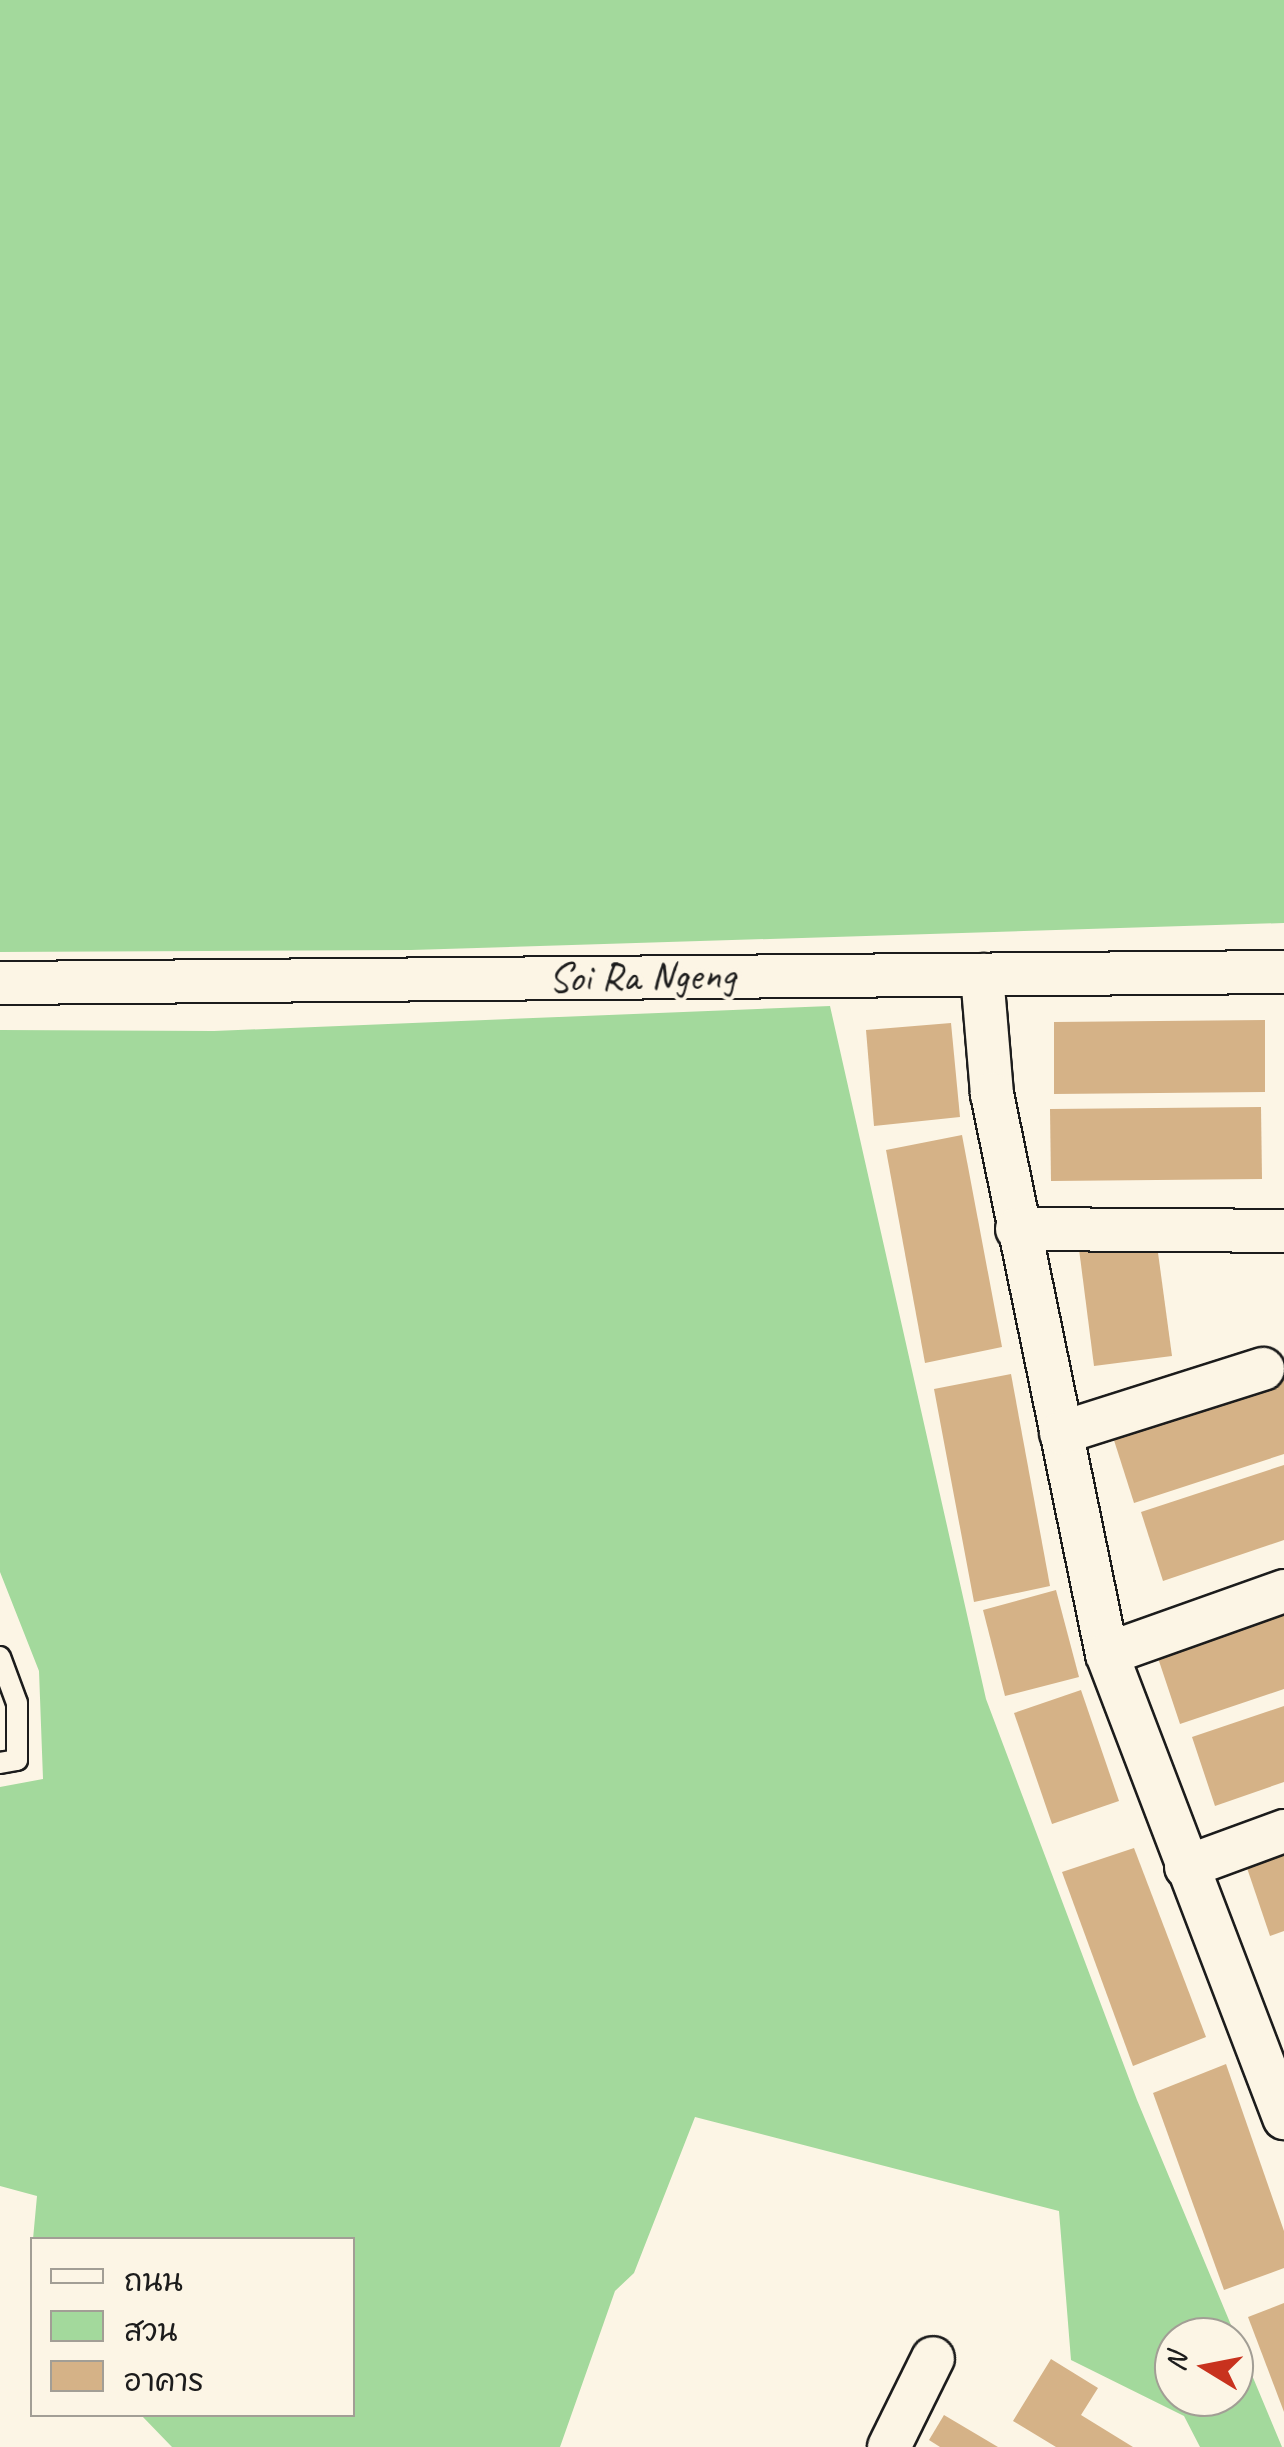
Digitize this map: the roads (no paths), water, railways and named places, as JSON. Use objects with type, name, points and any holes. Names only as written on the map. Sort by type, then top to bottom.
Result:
[{"type":"street","name":"Soi Ra Ngeng","points":[[0,983],[1284,972]]},
{"type":"street","points":[[982,975],[992,1094],[1106,1654],[1186,1867],[1275,2067],[1284,2118]]},
{"type":"street","points":[[1018,1229],[1284,1231]]},
{"type":"street","points":[[1061,1433],[1263,1369]]},
{"type":"street","points":[[1106,1654],[1284,1591]]},
{"type":"street","points":[[1186,1867],[1284,1830]]},
{"type":"street","points":[[889,2447],[933,2358]]},
{"type":"lane","points":[[0,1657],[18,1703],[18,1760],[0,1763]]}]
